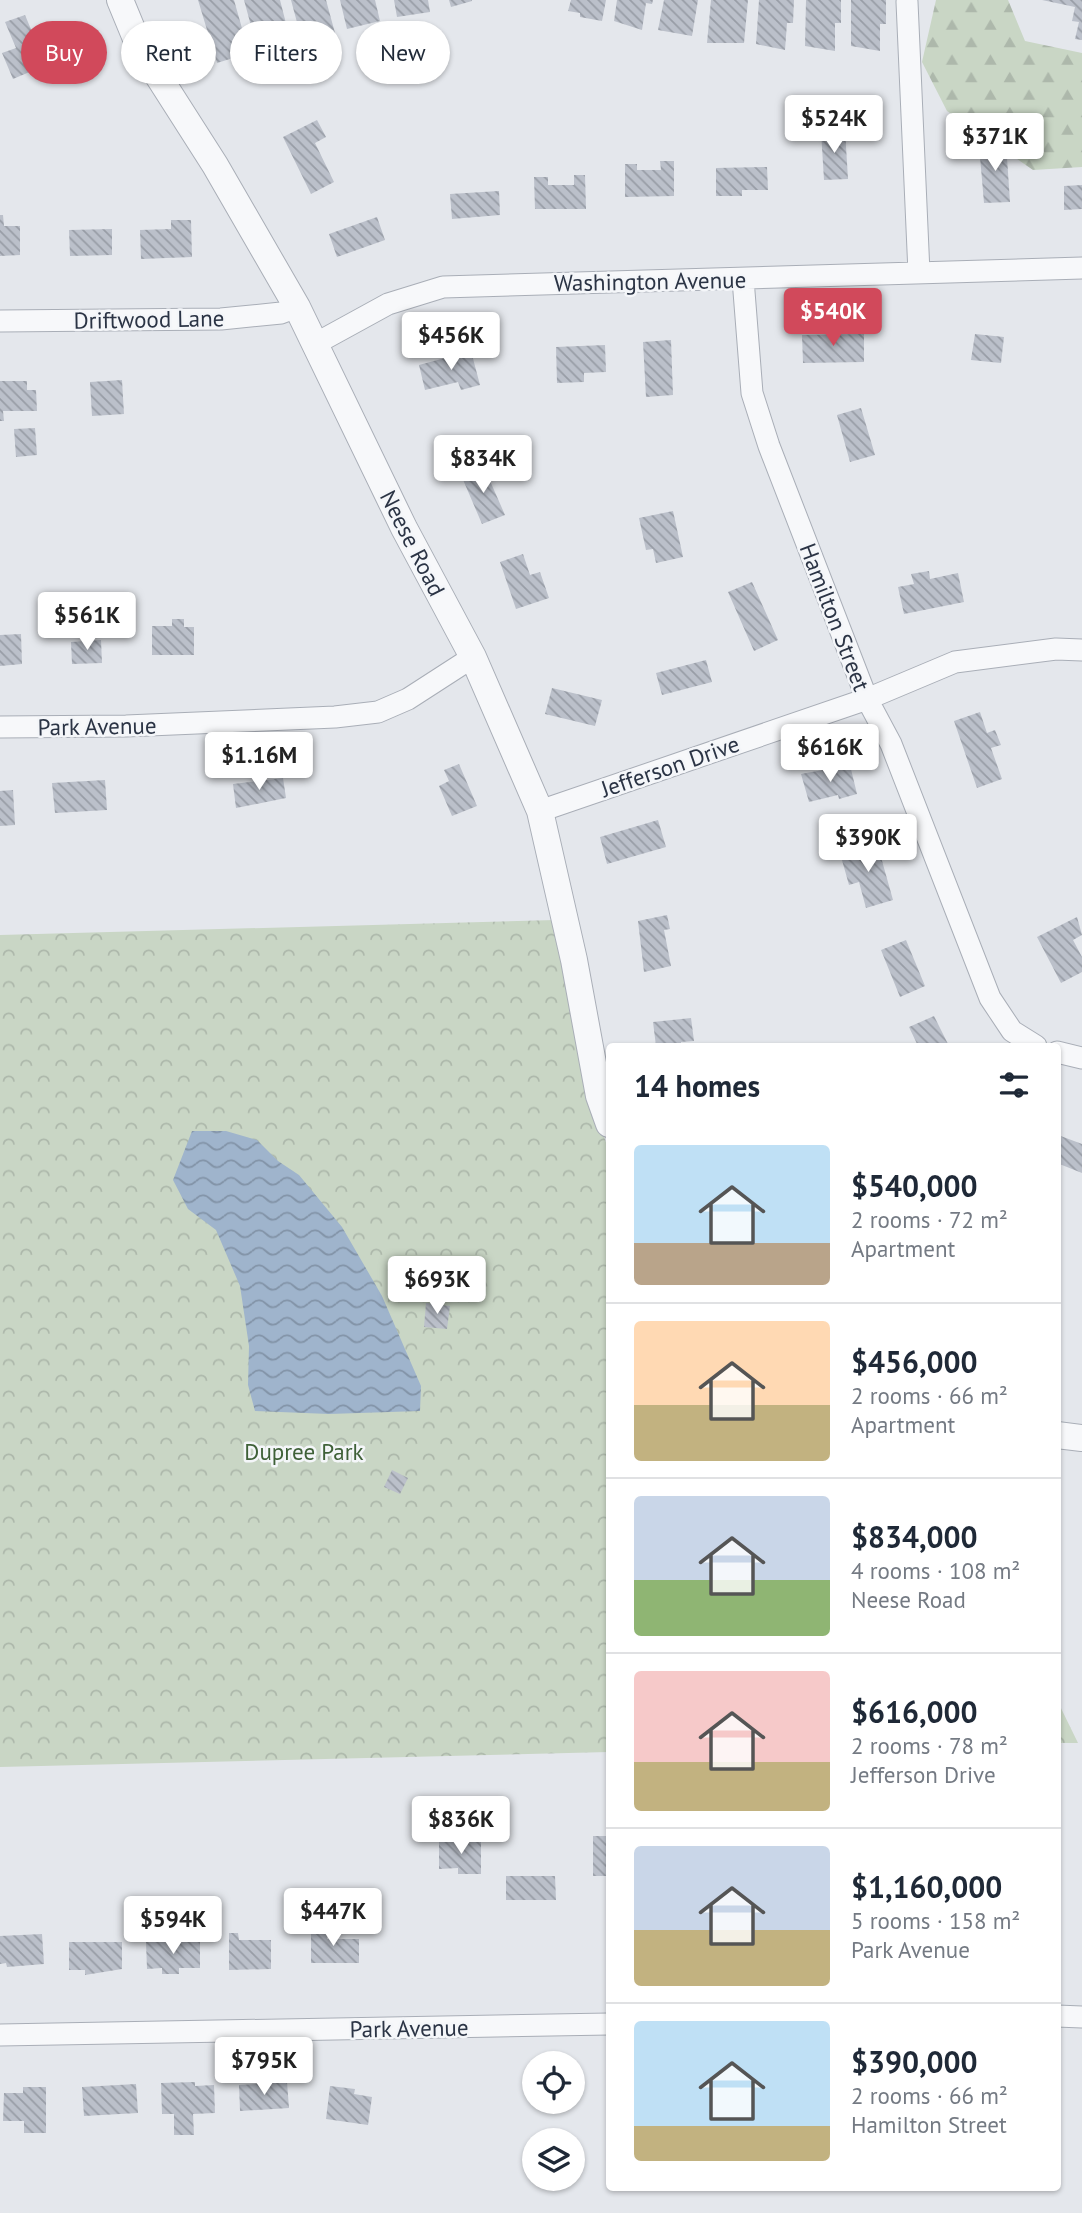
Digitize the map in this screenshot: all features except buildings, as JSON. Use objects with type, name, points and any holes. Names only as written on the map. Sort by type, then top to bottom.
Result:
[{"type":"street","name":"Neese Road","points":[[120,0],[139,46],[215,165],[297,307],[404,528],[473,657],[540,811],[574,960],[599,1096],[606,1116]]},
{"type":"street","points":[[906,2],[919,273]]},
{"type":"street","name":"Washington Avenue","points":[[315,344],[388,304],[443,287],[1082,268]]},
{"type":"street","name":"Hamilton Street","points":[[743,279],[752,393],[769,446],[867,699],[891,744],[989,998],[1012,1031],[1031,1043]]},
{"type":"street","name":"Driftwood Lane","points":[[0,321],[221,318],[281,313],[297,307]]},
{"type":"street","name":"Jefferson Drive","points":[[540,811],[867,699],[955,662],[1056,649],[1082,650]]},
{"type":"street","name":"Park Avenue","points":[[0,727],[335,718],[378,712],[408,699],[473,657]]},
{"type":"street","points":[[1061,1053],[1082,1058]]},
{"type":"street","points":[[1061,1435],[1082,1438]]},
{"type":"street","points":[[1061,2016],[1082,2017]]},
{"type":"street","name":"Park Avenue","points":[[0,2035],[606,2024]]},
{"type":"green space","points":[[936,0],[1008,0],[1025,41],[1082,53],[1082,167],[1033,170],[947,111],[922,62]]},
{"type":"green space","name":"Dupree Park","points":[[555,920],[589,1094],[606,1142],[606,1752],[0,1767],[0,935]]},
{"type":"green space","points":[[1061,1708],[1078,1743],[1061,1743]]},
{"type":"water","points":[[192,1131],[226,1131],[257,1140],[278,1161],[299,1175],[342,1227],[382,1296],[421,1386],[420,1411],[329,1414],[255,1411],[248,1385],[249,1346],[240,1286],[216,1230],[188,1209],[173,1180]]}]
